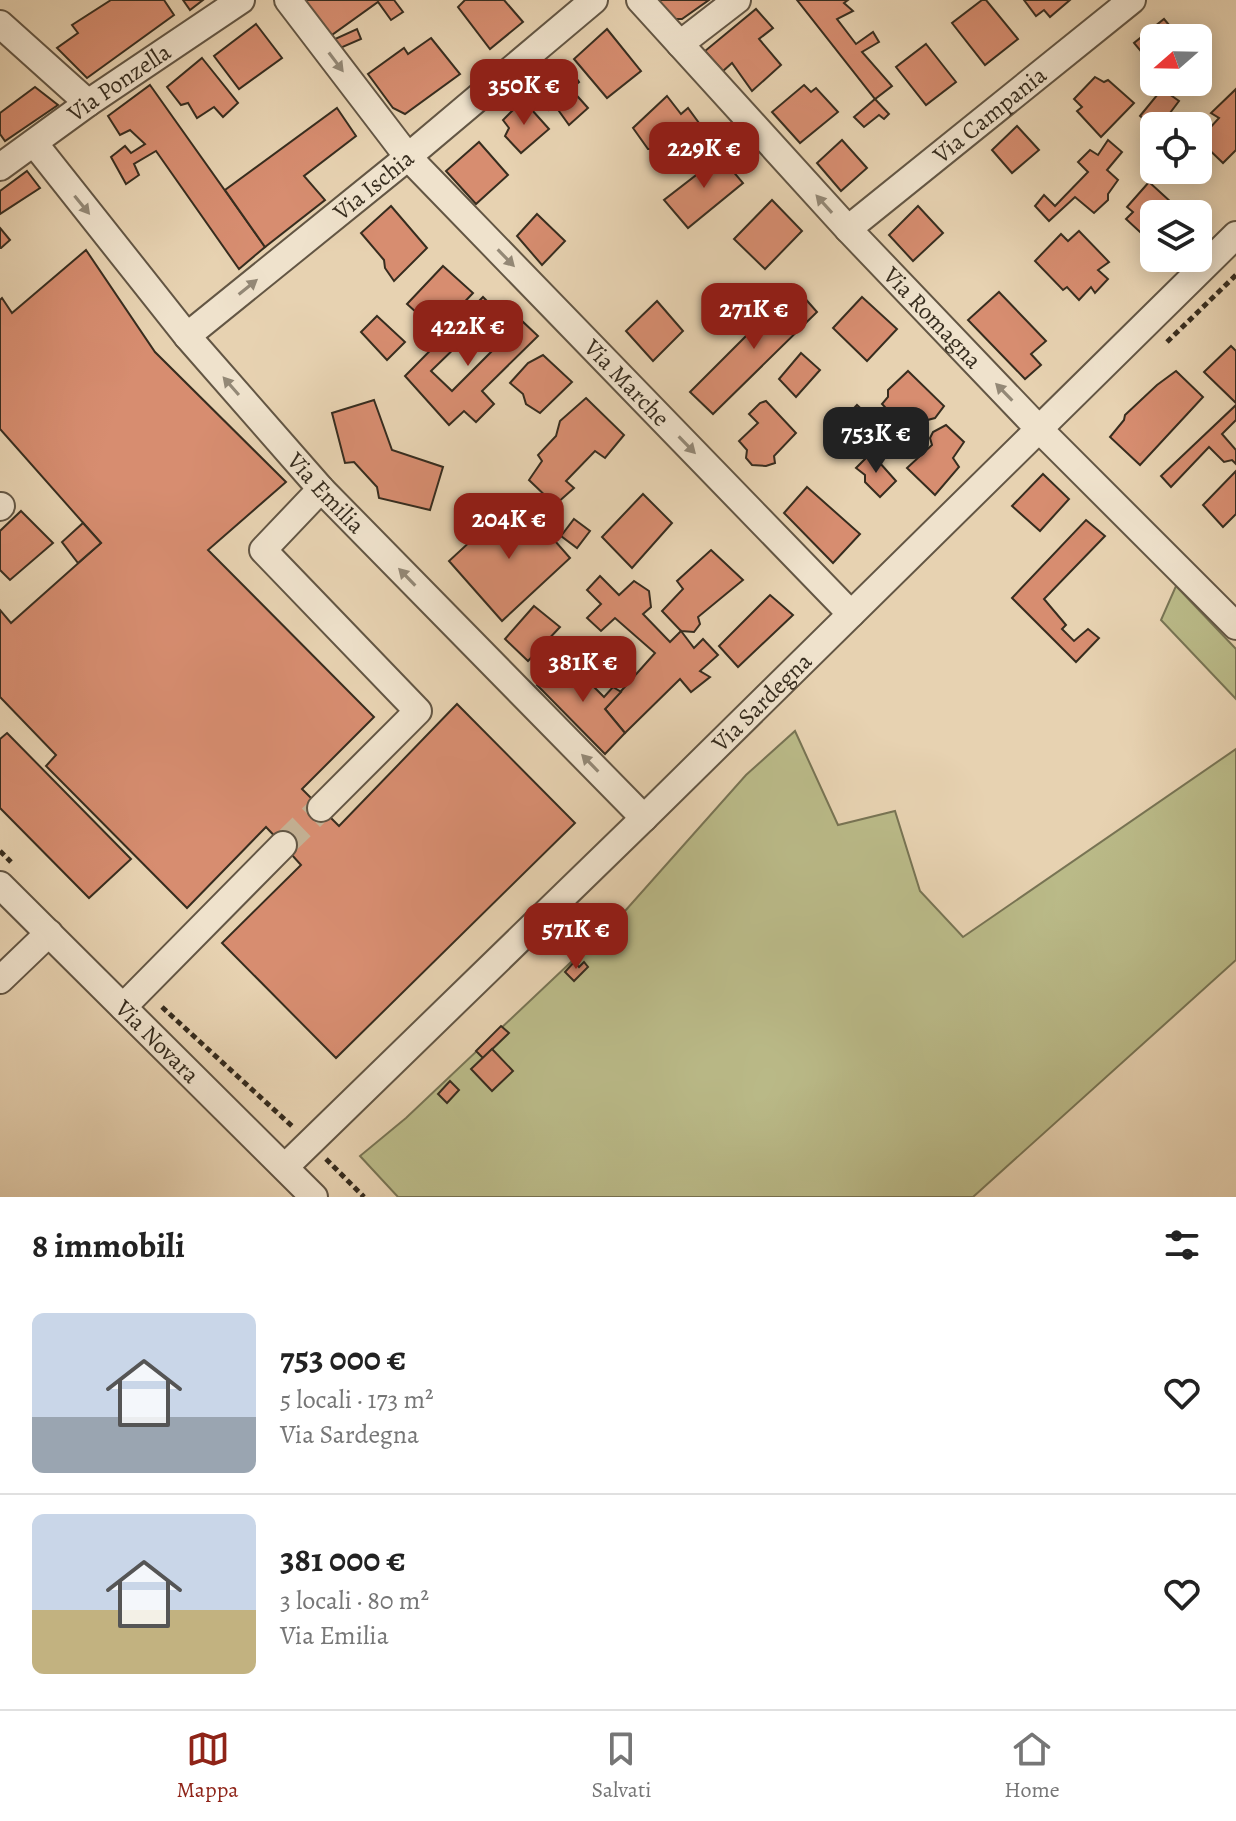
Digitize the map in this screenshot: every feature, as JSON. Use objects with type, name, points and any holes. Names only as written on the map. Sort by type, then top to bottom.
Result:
[{"type":"street","name":"Via Ponzella","points":[[0,167],[88,103],[241,0]]},
{"type":"street","name":"Via Marche","points":[[288,0],[408,157],[851,614]]},
{"type":"street","name":"Via Ischia","points":[[187,336],[408,157],[594,0]]},
{"type":"street","name":"Via Romagna","points":[[640,0],[848,229],[1049,439],[1234,621]]},
{"type":"street","points":[[680,44],[737,0]]},
{"type":"street","name":"Via Campania","points":[[848,229],[1132,0]]},
{"type":"street","points":[[0,24],[88,103]]},
{"type":"street","name":"Via Emilia","points":[[34,143],[187,336],[321,489],[644,818]]},
{"type":"street","name":"Via Sardegna","points":[[285,1167],[851,614],[1049,439],[1236,235]]},
{"type":"street","points":[[321,489],[263,550],[418,711],[321,808]]},
{"type":"street","points":[[132,999],[283,845]]},
{"type":"street","name":"Via Novara","points":[[11,879],[49,933],[132,999],[314,1197]]},
{"type":"street","points":[[0,980],[49,933]]},
{"type":"path","points":[[0,851],[11,879]]},
{"type":"path","points":[[132,999],[186,1027],[364,1197]]},
{"type":"green space","points":[[1176,586],[1236,649],[1236,699],[1161,620]]},
{"type":"green space","points":[[795,731],[838,825],[895,811],[920,891],[963,937],[1236,749],[1236,960],[973,1197],[398,1197],[360,1156],[406,1118],[625,911],[746,775]]},
{"type":"building","points":[[111,0],[164,0],[174,15],[87,78],[57,48],[78,33],[72,25]]},
{"type":"building","points":[[183,0],[203,0],[190,10]]},
{"type":"building","points":[[303,0],[394,0],[403,12],[391,20],[378,2],[329,37]]},
{"type":"building","points":[[465,0],[504,0],[523,22],[490,49],[458,7]]},
{"type":"building","points":[[655,0],[709,0],[682,19],[672,19]]},
{"type":"building","points":[[797,0],[848,0],[844,3],[853,11],[837,19],[856,44],[873,32],[879,42],[862,52],[892,86],[875,99]]},
{"type":"building","points":[[986,0],[1018,39],[985,65],[952,23]]},
{"type":"building","points":[[1024,0],[1070,0],[1050,17],[1044,10],[1036,16]]},
{"type":"building","points":[[756,9],[773,28],[759,39],[781,65],[752,91],[732,63],[723,71],[705,51]]},
{"type":"building","points":[[256,24],[282,58],[239,89],[214,56]]},
{"type":"building","points":[[357,29],[361,39],[338,49],[335,39]]},
{"type":"building","points":[[607,29],[641,71],[607,98],[574,59]]},
{"type":"building","points":[[431,38],[460,74],[405,114],[393,108],[368,74],[404,48],[408,54]]},
{"type":"building","points":[[926,44],[956,82],[926,105],[896,67]]},
{"type":"building","points":[[202,58],[238,103],[223,117],[214,107],[197,118],[188,103],[181,105],[167,87]]},
{"type":"building","points":[[567,64],[579,82],[571,89],[588,108],[569,125],[556,107],[549,110],[537,93]]},
{"type":"building","points":[[1095,77],[1104,82],[1108,80],[1134,103],[1101,137],[1077,111],[1082,107],[1074,99]]},
{"type":"building","points":[[150,85],[265,247],[239,269],[156,151],[134,164],[139,175],[126,184],[111,157],[125,146],[131,153],[145,144],[130,130],[120,135],[108,116]]},
{"type":"building","points":[[804,85],[811,92],[816,88],[838,112],[800,143],[772,112]]},
{"type":"building","points":[[35,87],[58,105],[5,141],[0,134],[0,113]]},
{"type":"building","points":[[1236,89],[1236,150],[1223,163],[1212,152],[1212,126],[1219,118],[1212,112]]},
{"type":"building","points":[[667,96],[681,114],[688,108],[707,134],[686,149],[682,146],[664,161],[656,149],[648,149],[633,128]]},
{"type":"building","points":[[1156,96],[1172,96],[1179,101],[1171,112],[1143,112]]},
{"type":"building","points":[[875,99],[889,114],[884,119],[879,115],[864,127],[854,117]]},
{"type":"building","points":[[523,100],[549,129],[521,153],[505,136],[509,128],[503,120]]},
{"type":"building","points":[[337,108],[356,136],[304,176],[325,200],[265,247],[225,190]]},
{"type":"building","points":[[1017,126],[1039,150],[1012,173],[992,150]]},
{"type":"building","points":[[842,140],[867,168],[841,191],[817,163]]},
{"type":"building","points":[[1108,140],[1122,152],[1107,170],[1118,180],[1108,194],[1108,200],[1094,213],[1075,197],[1049,221],[1035,206],[1044,195],[1055,206],[1088,172],[1078,162],[1090,150],[1098,155]]},
{"type":"building","points":[[479,142],[508,175],[476,204],[446,171]]},
{"type":"building","points":[[715,150],[743,183],[688,228],[664,200],[700,172],[695,166]]},
{"type":"building","points":[[27,171],[40,188],[0,214],[0,191]]},
{"type":"building","points":[[1147,184],[1169,200],[1140,200],[1140,232],[1126,219],[1133,212],[1127,207]]},
{"type":"building","points":[[772,200],[802,231],[765,269],[734,239]]},
{"type":"building","points":[[391,206],[427,248],[394,281],[385,268],[384,260],[361,233]]},
{"type":"building","points":[[918,206],[943,233],[913,261],[889,235]]},
{"type":"building","points":[[537,214],[565,241],[542,265],[517,236]]},
{"type":"building","points":[[0,228],[10,240],[1,248],[0,248]]},
{"type":"building","points":[[1079,231],[1109,262],[1098,270],[1108,279],[1095,293],[1091,287],[1079,300],[1067,287],[1063,290],[1035,261],[1061,234],[1068,241]]},
{"type":"building","points":[[86,250],[155,352],[286,482],[208,550],[374,717],[302,789],[339,826],[457,704],[575,823],[336,1058],[222,943],[301,865],[283,845],[266,827],[187,908],[46,766],[56,755],[0,697],[0,610],[11,623],[101,543],[0,429],[0,300],[2,298],[12,313]]},
{"type":"building","points":[[443,266],[473,293],[437,331],[407,304]]},
{"type":"building","points":[[795,287],[817,312],[713,414],[690,392]]},
{"type":"building","points":[[999,292],[1046,341],[1031,354],[1041,365],[1025,379],[968,320]]},
{"type":"building","points":[[724,296],[739,310],[725,327],[709,313]]},
{"type":"building","points":[[483,297],[495,309],[431,371],[452,391],[522,321],[538,336],[482,391],[494,404],[476,422],[464,411],[449,425],[405,376]]},
{"type":"building","points":[[862,297],[897,329],[867,361],[833,328]]},
{"type":"building","points":[[657,301],[683,331],[653,361],[626,331]]},
{"type":"building","points":[[377,316],[405,342],[387,360],[361,332]]},
{"type":"building","points":[[1231,346],[1236,351],[1236,403],[1204,372]]},
{"type":"building","points":[[801,353],[820,370],[796,397],[779,379]]},
{"type":"building","points":[[543,355],[572,382],[540,413],[526,404],[523,394],[510,383],[528,363]]},
{"type":"building","points":[[908,371],[944,406],[935,418],[916,423],[899,422],[882,404],[888,397],[888,390]]},
{"type":"building","points":[[1176,371],[1203,397],[1140,465],[1110,437],[1125,415]]},
{"type":"building","points":[[586,398],[624,435],[605,458],[595,451],[566,481],[574,488],[555,505],[529,480],[542,461],[538,455],[556,436],[560,421]]},
{"type":"building","points":[[374,400],[392,450],[443,467],[430,510],[379,498],[377,487],[354,462],[345,463],[332,413]]},
{"type":"building","points":[[766,401],[796,433],[774,456],[775,463],[752,465],[746,458],[747,450],[739,441],[758,423],[749,414]]},
{"type":"building","points":[[857,405],[869,416],[853,434],[840,423]]},
{"type":"building","points":[[1236,405],[1236,420],[1222,434],[1236,450],[1236,464],[1232,460],[1224,462],[1209,447],[1171,487],[1161,476]]},
{"type":"building","points":[[946,425],[964,442],[953,458],[959,467],[935,495],[907,468],[932,445],[930,438],[933,432]]},
{"type":"building","points":[[871,453],[896,481],[880,497],[865,482],[865,475],[856,468]]},
{"type":"building","points":[[1236,471],[1236,514],[1223,527],[1203,505]]},
{"type":"building","points":[[1043,474],[1069,499],[1040,531],[1012,506]]},
{"type":"building","points":[[807,487],[860,534],[833,563],[784,513]]},
{"type":"building","points":[[643,494],[672,523],[632,568],[602,537]]},
{"type":"building","points":[[512,503],[525,519],[534,517],[570,558],[502,621],[449,561]]},
{"type":"building","points":[[21,511],[53,543],[10,580],[0,570],[0,531]]},
{"type":"building","points":[[574,519],[590,531],[577,548],[561,536]]},
{"type":"building","points":[[1086,520],[1105,536],[1044,599],[1066,625],[1062,629],[1074,641],[1088,629],[1099,638],[1076,662],[1012,598]]},
{"type":"building","points":[[83,523],[101,543],[78,563],[62,542]]},
{"type":"building","points":[[711,550],[743,580],[698,617],[700,624],[694,632],[681,631],[662,611],[683,589],[677,581]]},
{"type":"building","points":[[600,576],[619,595],[634,581],[649,591],[651,607],[643,614],[670,642],[681,631],[694,648],[703,639],[718,655],[700,671],[710,677],[691,692],[680,679],[625,733],[605,709],[655,653],[615,618],[601,631],[587,618],[601,604],[587,590]]},
{"type":"building","points":[[770,595],[793,615],[738,667],[719,646]]},
{"type":"building","points":[[534,606],[560,627],[528,661],[505,639]]},
{"type":"building","points":[[564,657],[604,697],[613,687],[621,692],[605,709],[625,733],[605,754],[537,685]]},
{"type":"building","points":[[7,733],[131,859],[89,898],[0,808],[0,739]]},
{"type":"building","points":[[574,962],[579,967],[584,962],[588,967],[574,981],[565,972]]},
{"type":"building","points":[[501,1026],[509,1033],[483,1058],[476,1051]]},
{"type":"building","points":[[492,1049],[513,1071],[492,1091],[471,1069]]},
{"type":"building","points":[[450,1081],[459,1090],[447,1103],[438,1094]]},
{"type":"tunnel","points":[[283,845],[321,808]]}]
